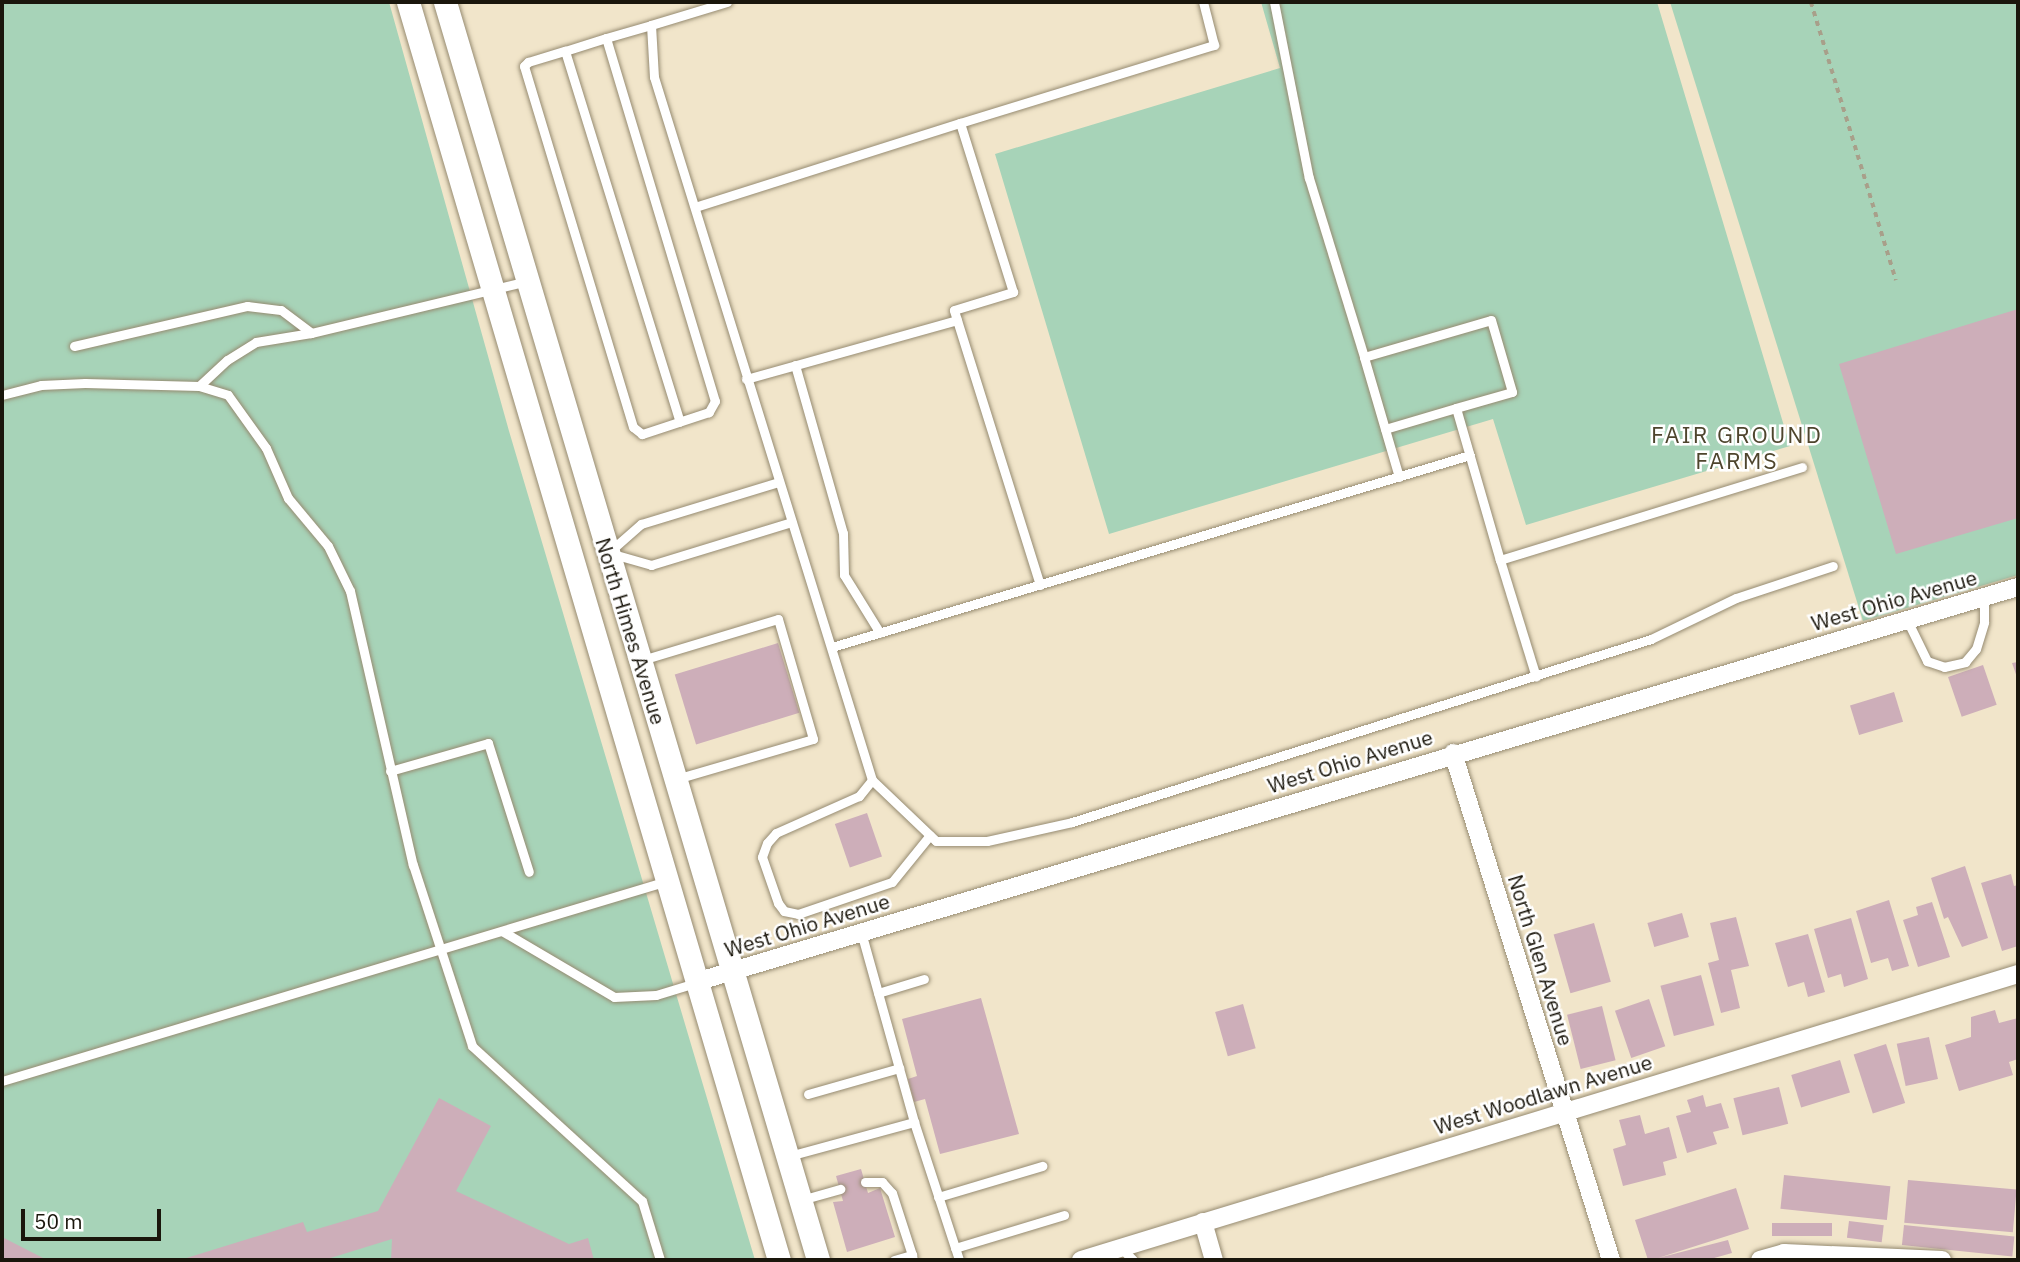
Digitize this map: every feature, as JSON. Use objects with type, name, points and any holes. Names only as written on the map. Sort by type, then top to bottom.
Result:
[{"type":"street","name":"North Himes Avenue","points":[[408,2],[779,1260]]},
{"type":"street","name":"North Himes Avenue","points":[[445,2],[818,1260]]},
{"type":"street","points":[[575,564],[608,553]]},
{"type":"street","name":"West Ohio Avenue","points":[[696,982],[1453,753],[2018,587]]},
{"type":"street","name":"North Glen Avenue","points":[[1453,753],[1611,1260]]},
{"type":"street","name":"West Woodlawn Avenue","points":[[1081,1260],[1127,1254],[1203,1222],[2018,974]]},
{"type":"street","points":[[1203,1222],[1214,1260]]},
{"type":"street","points":[[1760,1260],[1784,1253],[1942,1260]]},
{"type":"lane","points":[[607,38],[715,401],[713,408],[680,422],[637,432],[524,66],[565,51],[607,38],[727,2]]},
{"type":"lane","points":[[695,207],[1214,45],[1203,2]]},
{"type":"lane","points":[[1274,2],[1310,178],[1399,477]]},
{"type":"lane","points":[[651,25],[654,77],[872,780],[936,841],[987,841],[1031,835],[1656,638],[1735,598],[1833,566]]},
{"type":"lane","points":[[565,51],[680,422]]},
{"type":"lane","points":[[960,123],[1013,292],[954,310],[1040,585]]},
{"type":"lane","points":[[199,386],[227,360],[256,342],[311,333],[527,281]]},
{"type":"lane","points":[[74,346],[247,306],[281,310],[311,333]]},
{"type":"lane","points":[[747,379],[957,320]]},
{"type":"lane","points":[[1364,357],[1491,320],[1512,392],[1385,429]]},
{"type":"lane","points":[[795,365],[844,533],[844,575],[880,633]]},
{"type":"lane","points":[[2,395],[52,384],[199,386],[228,395],[266,448],[288,498],[328,546],[350,591],[390,771],[438,951],[472,1045],[642,1200],[660,1260]]},
{"type":"lane","points":[[1456,408],[1536,677]]},
{"type":"lane","points":[[832,647],[1470,455]]},
{"type":"lane","points":[[1500,560],[1802,467]]},
{"type":"lane","points":[[608,553],[641,524],[778,482]]},
{"type":"lane","points":[[608,553],[651,565],[792,522]]},
{"type":"lane","points":[[1907,620],[1927,661],[1944,667],[1965,662],[1976,649],[1984,622],[1984,597]]},
{"type":"lane","points":[[641,660],[778,619],[813,739],[676,780]]},
{"type":"lane","points":[[390,771],[488,743],[528,872]]},
{"type":"lane","points":[[872,780],[859,796],[776,833],[767,843],[762,857],[778,903],[785,911],[797,914],[892,882],[930,835]]},
{"type":"lane","points":[[2,1082],[667,881]]},
{"type":"lane","points":[[502,931],[614,997],[656,995],[696,982]]},
{"type":"lane","points":[[861,932],[914,1122],[959,1260]]},
{"type":"lane","points":[[878,993],[924,979]]},
{"type":"lane","points":[[808,1094],[899,1068]]},
{"type":"lane","points":[[787,1157],[914,1122]]},
{"type":"lane","points":[[938,1197],[1042,1166]]},
{"type":"lane","points":[[864,1182],[882,1182],[892,1193],[913,1258],[894,1260]]},
{"type":"lane","points":[[800,1200],[840,1189]]},
{"type":"lane","points":[[955,1248],[1064,1215]]},
{"type":"path","points":[[1811,2],[1896,280]]},
{"type":"green space","points":[[2,2],[389,2],[509,431],[755,1260],[2,1260]]},
{"type":"green space","points":[[1261,2],[1657,2],[1790,446],[1526,525],[1493,419],[1109,534],[995,154],[1280,68]]},
{"type":"green space","points":[[1670,2],[2018,2],[2018,575],[1863,621]]},
{"type":"building","points":[[2018,309],[2018,518],[1896,554],[1839,364]]},
{"type":"building","points":[[778,643],[799,713],[696,744],[675,675]]},
{"type":"building","points":[[2018,662],[2018,680],[2012,663]]},
{"type":"building","points":[[1983,665],[1997,705],[1962,717],[1948,677]]},
{"type":"building","points":[[1894,692],[1903,722],[1859,735],[1850,705]]},
{"type":"building","points":[[867,813],[882,856],[850,868],[835,824]]},
{"type":"building","points":[[1965,866],[1988,938],[1962,947],[1948,917],[1944,919],[1931,878]]},
{"type":"building","points":[[2011,874],[2014,886],[2018,885],[2018,946],[2002,951],[1981,883]]},
{"type":"building","points":[[1889,900],[1909,966],[1892,971],[1888,958],[1871,963],[1856,911]]},
{"type":"building","points":[[1932,902],[1950,957],[1918,967],[1903,920],[1918,915],[1916,907]]},
{"type":"building","points":[[1682,913],[1689,937],[1654,947],[1647,923]]},
{"type":"building","points":[[1736,917],[1749,966],[1731,970],[1740,1008],[1721,1013],[1708,963],[1719,960],[1710,923]]},
{"type":"building","points":[[1851,918],[1868,979],[1844,987],[1841,974],[1828,978],[1814,929]]},
{"type":"building","points":[[1594,923],[1611,982],[1570,993],[1554,935]]},
{"type":"building","points":[[1808,934],[1825,992],[1808,997],[1804,982],[1788,987],[1775,943]]},
{"type":"building","points":[[1701,975],[1714,1025],[1674,1036],[1660,986]]},
{"type":"building","points":[[981,998],[1019,1134],[940,1154],[925,1099],[914,1102],[908,1079],[917,1076],[902,1019]]},
{"type":"building","points":[[1649,999],[1665,1046],[1631,1058],[1615,1011]]},
{"type":"building","points":[[1243,1004],[1256,1048],[1228,1056],[1215,1012]]},
{"type":"building","points":[[1602,1006],[1616,1060],[1581,1069],[1567,1015]]},
{"type":"building","points":[[1995,1010],[1999,1023],[2018,1018],[2018,1059],[2009,1062],[2013,1075],[1959,1091],[1945,1045],[1971,1037],[1971,1017]]},
{"type":"building","points":[[1929,1037],[1938,1079],[1906,1086],[1897,1044]]},
{"type":"building","points":[[1886,1044],[1905,1103],[1873,1113],[1854,1055]]},
{"type":"building","points":[[1840,1060],[1850,1093],[1801,1107],[1791,1075]]},
{"type":"building","points":[[1779,1087],[1788,1124],[1743,1135],[1733,1098]]},
{"type":"building","points":[[1703,1095],[1706,1107],[1721,1103],[1729,1128],[1713,1132],[1717,1144],[1687,1153],[1676,1116],[1691,1112],[1687,1100]]},
{"type":"building","points":[[439,1098],[491,1126],[456,1191],[569,1244],[588,1238],[594,1260],[391,1260],[392,1239],[324,1260],[180,1260],[303,1222],[307,1232],[378,1211]]},
{"type":"building","points":[[1640,1115],[1645,1134],[1669,1127],[1677,1158],[1663,1162],[1666,1175],[1623,1186],[1613,1149],[1626,1145],[1619,1120]]},
{"type":"building","points":[[861,1169],[868,1193],[880,1188],[895,1237],[847,1252],[833,1202],[843,1201],[836,1176]]},
{"type":"building","points":[[1784,1175],[1890,1186],[1887,1220],[1780,1209]]},
{"type":"building","points":[[1908,1180],[2017,1189],[2013,1232],[1904,1223]]},
{"type":"building","points":[[1736,1188],[1749,1229],[1658,1258],[1728,1240],[1732,1253],[1707,1260],[1648,1260],[1635,1220]]},
{"type":"building","points":[[1849,1221],[1884,1225],[1882,1242],[1847,1238]]},
{"type":"building","points":[[1772,1223],[1832,1223],[1832,1236],[1772,1236]]},
{"type":"building","points":[[1904,1225],[2014,1237],[2012,1256],[1902,1245]]},
{"type":"building","points":[[2,1237],[47,1260],[2,1260]]},
{"type":"district","name":"FAIR GROUND FARMS","points":[[1737,447]]}]
